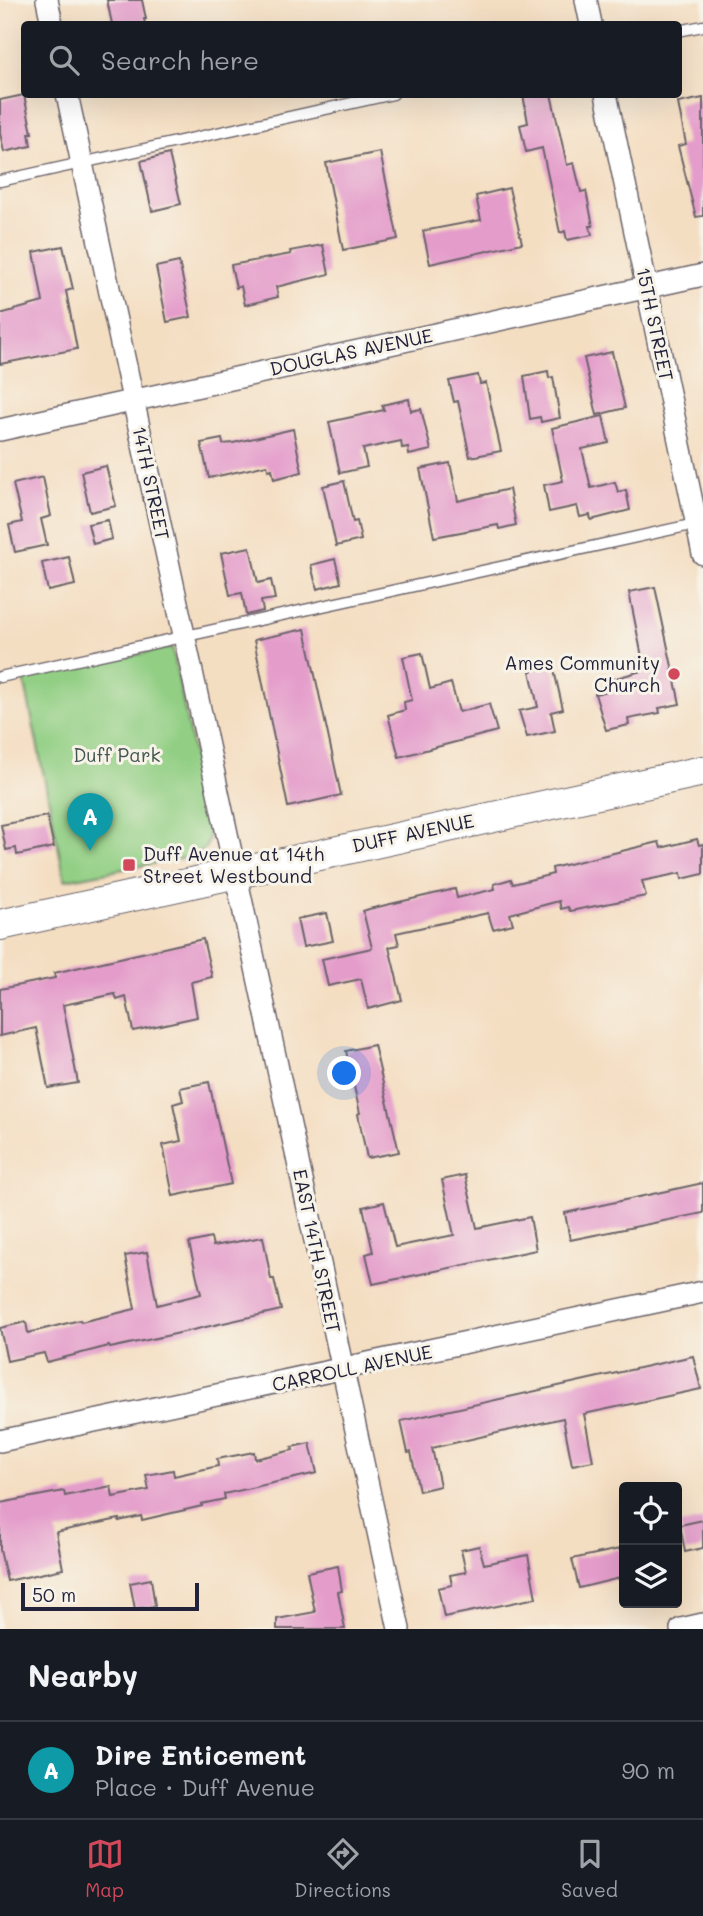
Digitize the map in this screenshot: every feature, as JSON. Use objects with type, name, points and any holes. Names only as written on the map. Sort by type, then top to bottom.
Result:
[{"type":"main road","name":"DUFF AVENUE","points":[[0,925],[703,771]]},
{"type":"street","points":[[47,0],[51,21]]},
{"type":"street","points":[[586,0],[590,21]]},
{"type":"street","name":"14TH STREET","points":[[68,98],[237,872]]},
{"type":"street","name":"15TH STREET","points":[[607,98],[700,523],[703,554]]},
{"type":"street","name":"DOUGLAS AVENUE","points":[[0,430],[703,275]]},
{"type":"street","name":"EAST 14TH STREET","points":[[237,872],[399,1629]]},
{"type":"street","name":"CARROLL AVENUE","points":[[0,1441],[703,1292]]},
{"type":"street","points":[[681,1629],[703,1624]]},
{"type":"lane","points":[[682,30],[703,26]]},
{"type":"lane","points":[[0,181],[375,98]]},
{"type":"lane","points":[[0,677],[700,523]]},
{"type":"green space","name":"Duff Park","points":[[172,647],[209,832],[207,844],[194,856],[65,880],[24,679]]},
{"type":"building","points":[[107,0],[142,0],[144,21],[111,21]]},
{"type":"building","points":[[21,96],[25,98],[32,133],[29,133],[31,146],[4,152],[0,133],[0,100]]},
{"type":"building","points":[[524,98],[552,98],[567,165],[574,163],[581,192],[586,191],[593,226],[590,226],[592,235],[567,240],[565,231],[560,233],[542,148],[526,152],[520,125],[528,123]]},
{"type":"building","points":[[703,98],[703,216],[696,217],[678,146],[686,144],[678,103]]},
{"type":"building","points":[[380,152],[398,239],[343,250],[326,163]]},
{"type":"building","points":[[169,154],[181,204],[152,211],[141,161]]},
{"type":"building","points":[[509,188],[522,243],[430,264],[423,231],[481,220],[476,196]]},
{"type":"building","points":[[323,245],[329,274],[276,287],[278,297],[245,305],[241,286],[236,288],[231,265]]},
{"type":"building","points":[[63,246],[73,289],[66,291],[77,349],[0,364],[0,314],[43,302],[34,252]]},
{"type":"building","points":[[179,262],[191,317],[167,322],[156,267]]},
{"type":"building","points":[[612,352],[625,408],[597,415],[584,358]]},
{"type":"building","points":[[548,371],[549,378],[553,377],[560,418],[541,422],[540,417],[530,419],[524,376]]},
{"type":"building","points":[[478,375],[480,384],[486,383],[501,451],[470,457],[458,401],[454,402],[449,381]]},
{"type":"building","points":[[409,399],[411,411],[421,409],[431,450],[409,455],[408,447],[402,448],[401,441],[363,449],[367,467],[340,473],[329,422],[384,410],[382,405]]},
{"type":"building","points":[[603,416],[609,443],[582,449],[591,488],[615,482],[618,492],[626,490],[630,510],[591,520],[590,515],[580,517],[577,506],[549,512],[544,485],[563,481],[552,428]]},
{"type":"building","points":[[293,429],[302,472],[274,479],[272,469],[268,470],[267,465],[209,478],[201,443],[222,439],[223,444],[233,443]]},
{"type":"building","points":[[450,463],[458,501],[509,489],[516,525],[499,529],[498,525],[434,537],[420,469]]},
{"type":"building","points":[[106,466],[116,506],[90,512],[81,472]]},
{"type":"building","points":[[43,477],[51,516],[41,519],[47,545],[15,552],[9,525],[22,522],[13,484]]},
{"type":"building","points":[[344,481],[353,522],[357,521],[361,540],[336,546],[323,486]]},
{"type":"building","points":[[108,520],[112,539],[93,544],[88,524]]},
{"type":"building","points":[[250,547],[258,583],[271,580],[275,599],[261,601],[263,611],[246,615],[242,593],[230,595],[221,553]]},
{"type":"building","points":[[69,557],[75,585],[48,591],[42,563]]},
{"type":"building","points":[[335,559],[341,583],[317,589],[311,565]]},
{"type":"building","points":[[655,587],[680,704],[659,708],[660,713],[628,719],[629,725],[606,730],[595,694],[608,691],[606,681],[641,671],[638,658],[642,657],[629,592]]},
{"type":"building","points":[[305,629],[341,795],[288,807],[254,640]]},
{"type":"building","points":[[422,653],[430,689],[451,683],[459,712],[489,704],[497,731],[399,757],[388,715],[405,710],[404,702],[412,700],[403,657]]},
{"type":"building","points":[[553,666],[563,709],[551,712],[555,731],[527,737],[519,711],[538,707],[530,671]]},
{"type":"building","points":[[47,816],[54,847],[17,855],[16,848],[6,850],[1,825]]},
{"type":"building","points":[[697,839],[699,845],[703,844],[703,874],[682,879],[681,873],[642,881],[646,896],[570,911],[568,907],[561,909],[559,901],[510,914],[513,924],[493,929],[488,913],[396,933],[399,945],[389,947],[402,1000],[368,1009],[361,979],[328,986],[322,959],[372,948],[363,911],[455,889],[457,898],[495,889],[494,884],[511,879],[513,884],[553,874],[552,868],[659,842],[661,848]]},
{"type":"building","points":[[327,913],[333,941],[303,947],[297,919]]},
{"type":"building","points":[[203,939],[212,977],[191,982],[197,1017],[133,1031],[126,997],[117,1000],[115,994],[63,1005],[78,1083],[48,1088],[36,1028],[0,1036],[0,989],[55,978],[54,973]]},
{"type":"building","points":[[374,1045],[399,1152],[367,1158],[346,1051]]},
{"type":"building","points":[[209,1082],[231,1184],[173,1196],[163,1145],[181,1141],[173,1104],[183,1101],[180,1088]]},
{"type":"building","points":[[465,1175],[477,1228],[530,1217],[536,1250],[373,1284],[366,1254],[373,1252],[363,1207],[384,1202],[395,1247],[454,1235],[442,1180]]},
{"type":"building","points":[[703,1183],[703,1213],[570,1240],[565,1213]]},
{"type":"building","points":[[263,1237],[271,1279],[274,1279],[281,1310],[110,1348],[109,1346],[47,1362],[44,1353],[7,1361],[0,1328],[26,1322],[28,1333],[135,1309],[125,1256],[147,1252],[157,1305],[201,1294],[189,1243],[211,1238],[213,1246]]},
{"type":"building","points":[[693,1356],[701,1389],[584,1414],[593,1461],[572,1465],[563,1418],[432,1448],[440,1486],[419,1491],[401,1421]]},
{"type":"building","points":[[310,1443],[317,1473],[224,1494],[225,1499],[142,1520],[141,1516],[119,1519],[56,1532],[63,1569],[7,1581],[0,1550],[0,1503],[64,1491],[65,1496],[111,1486],[113,1497],[149,1490],[146,1475],[173,1470],[174,1476],[218,1466],[217,1459],[254,1452],[255,1459]]},
{"type":"building","points":[[703,1520],[703,1548],[685,1552],[682,1525]]},
{"type":"building","points":[[479,1546],[484,1564],[528,1555],[536,1598],[444,1617],[438,1588],[452,1585],[450,1575],[466,1572],[461,1550]]},
{"type":"building","points":[[619,1549],[619,1578],[579,1588],[572,1559]]},
{"type":"building","points":[[338,1566],[342,1591],[338,1592],[345,1629],[277,1629],[277,1619],[315,1612],[307,1572]]},
{"type":"building","points":[[151,1579],[155,1606],[135,1609],[130,1583]]},
{"type":"place","name":"Ames Community Church","points":[[674,674]]},
{"type":"place","name":"Dire Enticement","points":[[90,851]]},
{"type":"place","name":"Duff Avenue at 14th Street Westbound","points":[[129,865]]}]
